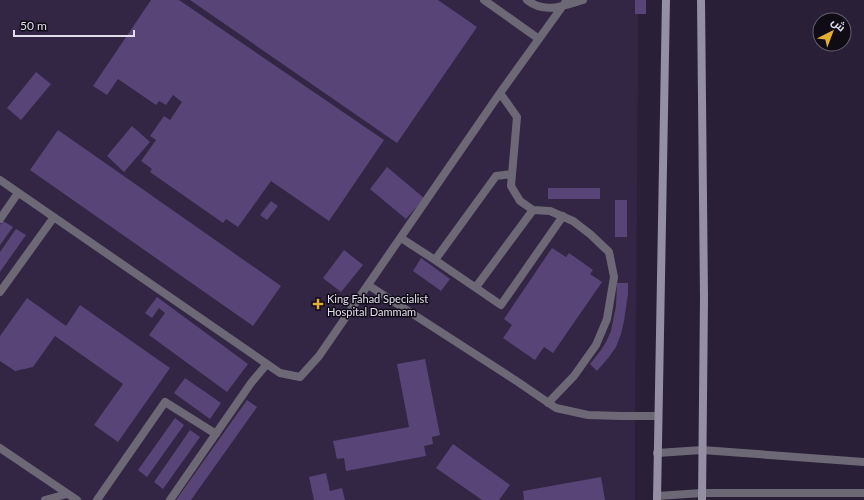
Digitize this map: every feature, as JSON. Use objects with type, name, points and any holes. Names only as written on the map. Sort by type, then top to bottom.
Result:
[{"type":"street","points":[[484,0],[539,39]]},
{"type":"street","points":[[526,0],[534,5],[546,8],[583,0]]},
{"type":"street","points":[[666,0],[657,498],[864,493]]},
{"type":"street","points":[[701,0],[704,297],[702,496]]},
{"type":"street","points":[[0,180],[266,364],[280,373],[300,377],[319,356],[500,93],[565,3]]},
{"type":"street","points":[[500,93],[517,117],[511,186],[520,201],[533,210],[550,211],[563,216],[573,221],[590,234],[609,252],[614,277],[607,319],[596,345],[574,376],[548,403]]},
{"type":"street","points":[[436,260],[496,176],[512,174]]},
{"type":"street","points":[[0,219],[18,193]]},
{"type":"street","points":[[476,287],[533,210]]},
{"type":"street","points":[[401,238],[436,260],[501,305],[563,216]]},
{"type":"street","points":[[0,292],[54,217]]},
{"type":"street","points":[[368,285],[556,408],[588,415],[658,416]]},
{"type":"street","points":[[170,500],[251,383],[266,364]]},
{"type":"street","points":[[97,500],[165,402],[216,434]]},
{"type":"street","points":[[0,448],[77,500]]},
{"type":"street","points":[[657,453],[702,450],[864,462]]},
{"type":"street","points":[[45,500],[67,494]]},
{"type":"shaded area","name":"King Fahad Specialist Hospital Dammam","points":[[0,0],[638,0],[635,500],[0,500]]},
{"type":"building","points":[[151,0],[179,0],[384,140],[329,221],[271,181],[238,227],[226,219],[223,223],[150,172],[152,169],[141,161],[156,140],[150,136],[164,116],[170,120],[182,102],[173,95],[166,105],[159,101],[156,105],[118,79],[107,95],[93,86]]},
{"type":"building","points":[[190,0],[438,0],[477,27],[397,143]]},
{"type":"building","points":[[635,0],[646,0],[646,14],[635,14]]},
{"type":"building","points":[[36,72],[51,84],[21,120],[7,108]]},
{"type":"building","points":[[132,126],[150,142],[124,172],[107,156]]},
{"type":"building","points":[[58,130],[281,286],[253,326],[30,170]]},
{"type":"building","points":[[387,167],[424,198],[406,219],[370,189]]},
{"type":"building","points":[[548,188],[600,188],[600,199],[548,199]]},
{"type":"building","points":[[615,200],[627,200],[627,237],[615,237]]},
{"type":"building","points":[[271,201],[278,206],[267,220],[260,215]]},
{"type":"building","points":[[3,221],[13,227],[0,245],[0,225]]},
{"type":"building","points":[[16,229],[26,235],[0,272],[0,252]]},
{"type":"building","points":[[552,248],[566,257],[569,253],[593,270],[590,274],[602,282],[553,353],[544,347],[535,360],[503,338],[512,325],[504,319]]},
{"type":"building","points":[[344,250],[363,265],[341,292],[323,278]]},
{"type":"building","points":[[421,258],[450,279],[441,291],[413,271]]},
{"type":"building","points":[[617,283],[628,283],[624,321],[616,347],[597,371],[590,364],[601,350],[611,331],[616,306]]},
{"type":"building","points":[[157,297],[248,364],[227,392],[149,335],[165,313],[159,308],[152,318],[145,313]]},
{"type":"building","points":[[27,298],[66,326],[80,305],[170,368],[118,442],[94,425],[123,384],[55,336],[33,367],[15,371],[0,361],[0,336]]},
{"type":"building","points":[[425,359],[440,435],[432,437],[433,444],[424,446],[426,456],[346,471],[344,458],[337,459],[333,441],[409,427],[397,364]]},
{"type":"building","points":[[185,378],[221,403],[210,419],[174,393]]},
{"type":"building","points":[[247,400],[257,407],[191,500],[176,500]]},
{"type":"building","points":[[175,418],[184,425],[147,477],[138,470]]},
{"type":"building","points":[[190,430],[200,437],[163,489],[154,482]]},
{"type":"building","points":[[453,444],[510,485],[499,500],[482,500],[436,468]]},
{"type":"building","points":[[326,473],[330,491],[342,488],[345,500],[314,500],[309,477]]},
{"type":"building","points":[[601,477],[605,500],[524,500],[523,491]]},
{"type":"place","name":"King Fahad Specialist Hospital Dammam","points":[[318,304]]}]
